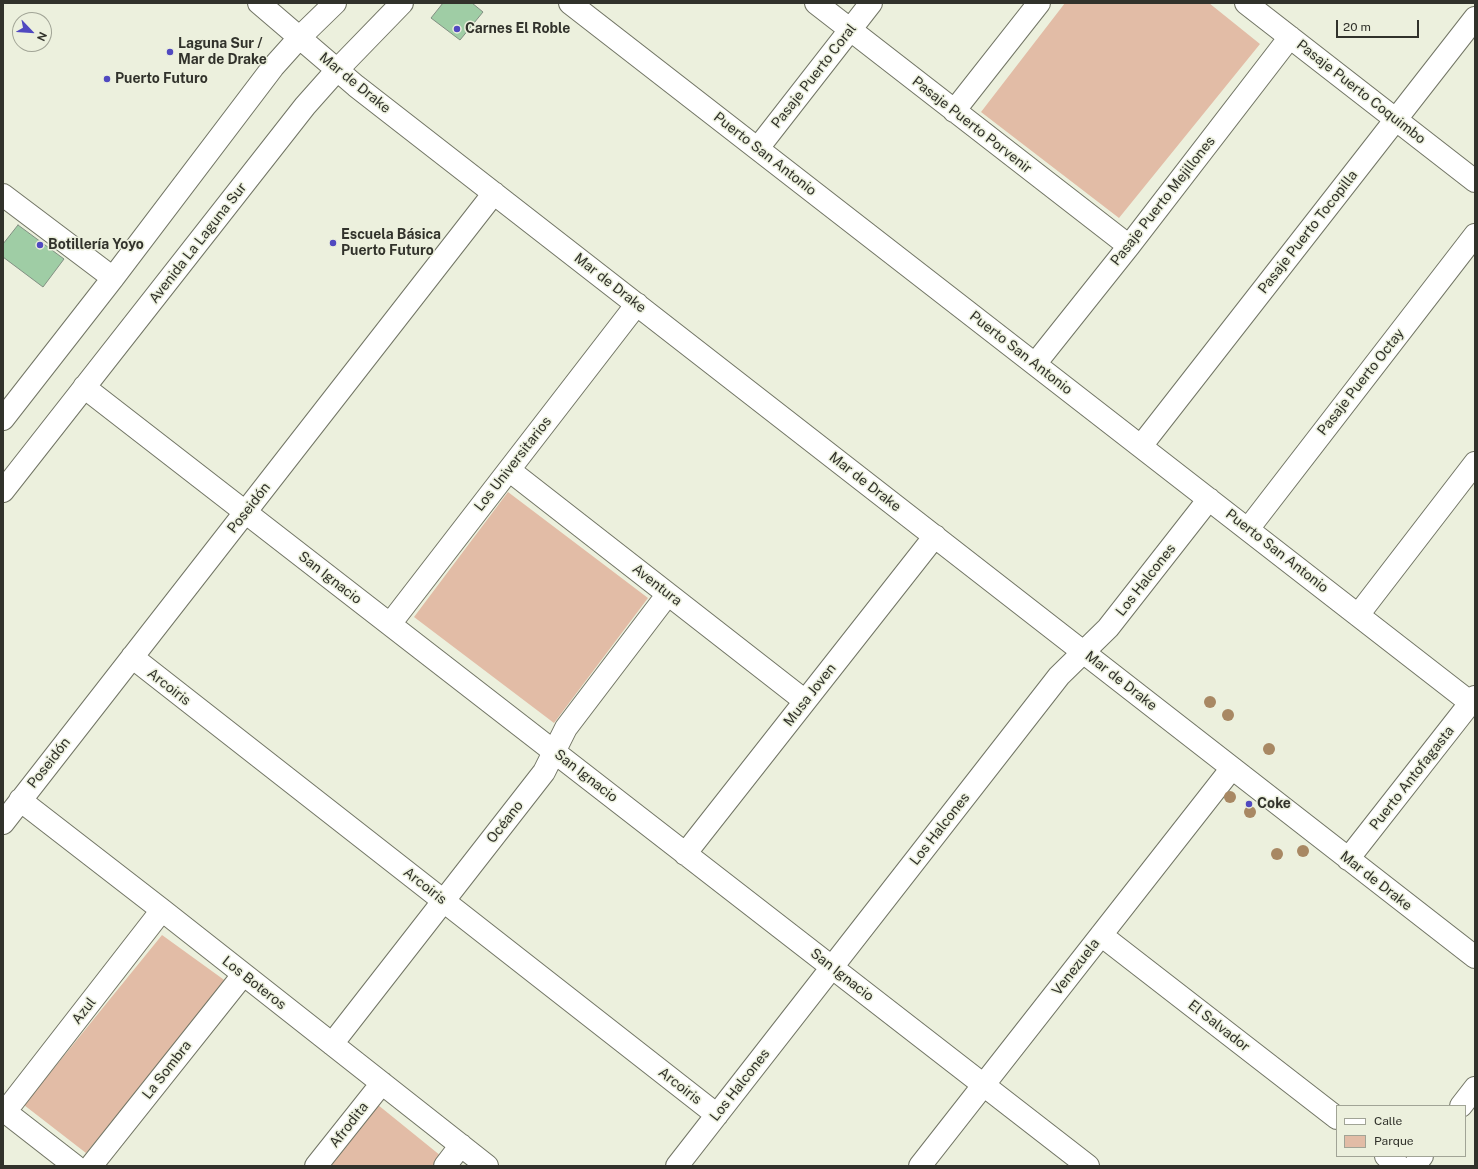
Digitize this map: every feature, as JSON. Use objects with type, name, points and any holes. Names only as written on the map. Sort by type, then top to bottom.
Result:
[{"type":"street","name":"Mar de Drake","points":[[259,3],[337,70],[1475,957]]},
{"type":"street","points":[[3,419],[113,278],[273,68],[299,38],[335,3]]},
{"type":"street","name":"Avenida La Laguna Sur","points":[[3,491],[305,106],[337,70],[402,3]]},
{"type":"street","name":"Puerto San Antonio","points":[[570,3],[1358,615],[1473,700]]},
{"type":"street","name":"Pasaje Puerto Porvenir","points":[[816,3],[1129,246]]},
{"type":"street","name":"Pasaje Puerto Coral","points":[[758,148],[871,3]]},
{"type":"street","points":[[954,111],[1039,3]]},
{"type":"street","name":"Pasaje Puerto Coquimbo","points":[[1246,3],[1475,180]]},
{"type":"street","name":"Pasaje Puerto Tocopilla","points":[[1141,446],[1475,18]]},
{"type":"street","name":"Pasaje Puerto Mejillones","points":[[1035,364],[1129,246],[1290,37]]},
{"type":"street","name":"Poseidón","points":[[3,823],[494,193]]},
{"type":"street","points":[[3,195],[113,278]]},
{"type":"street","name":"Pasaje Puerto Octay","points":[[1248,529],[1475,235]]},
{"type":"street","name":"Los Universitarios","points":[[390,624],[637,304]]},
{"type":"street","name":"San Ignacio","points":[[84,387],[1088,1166]]},
{"type":"street","points":[[1358,615],[1475,463]]},
{"type":"street","name":"Aventura","points":[[509,470],[805,701]]},
{"type":"street","name":"Los Halcones","points":[[677,1166],[1059,676],[1108,628],[1209,499]]},
{"type":"street","name":"Musa Joven","points":[[685,854],[935,536]]},
{"type":"street","name":"Océano","points":[[332,1044],[544,772],[566,728],[668,594]]},
{"type":"street","name":"Arcoiris","points":[[132,658],[717,1115]]},
{"type":"street","name":"Puerto Antofagasta","points":[[1348,859],[1473,700]]},
{"type":"street","name":"Venezuela","points":[[920,1166],[1232,768]]},
{"type":"street","name":"Los Boteros","points":[[20,800],[487,1166]]},
{"type":"street","name":"Azul","points":[[4,1111],[162,910]]},
{"type":"street","name":"El Salvador","points":[[1101,934],[1336,1117]]},
{"type":"street","name":"La Sombra","points":[[91,1166],[243,975]]},
{"type":"street","name":"Afrodita","points":[[316,1166],[382,1083]]},
{"type":"street","points":[[1462,1105],[1475,1088]]},
{"type":"street","points":[[4,1111],[75,1166]]},
{"type":"street","points":[[445,1166],[461,1145]]},
{"type":"street","points":[[1387,1157],[1399,1166]]},
{"type":"street","points":[[1414,1166],[1421,1157]]},
{"type":"green space","points":[[1065,3],[1209,3],[1260,44],[1119,218],[981,112]]},
{"type":"green space","points":[[508,492],[648,598],[554,723],[414,617]]},
{"type":"green space","points":[[162,935],[227,982],[86,1153],[24,1105]]},
{"type":"green space","points":[[362,1092],[441,1156],[432,1166],[306,1166]]},
{"type":"building","name":"Carnes El Roble","points":[[443,3],[472,3],[483,12],[460,40],[431,18]]},
{"type":"building","points":[[18,225],[64,259],[43,287],[3,257],[3,244]]},
{"type":"place","name":"Carnes El Roble","points":[[457,29]]},
{"type":"place","name":"Laguna Sur / Mar de Drake","points":[[170,52]]},
{"type":"place","name":"Puerto Futuro","points":[[107,79]]},
{"type":"place","name":"Escuela Básica Puerto Futuro","points":[[333,243]]},
{"type":"place","name":"Botillería Yoyo","points":[[40,245]]},
{"type":"place","name":"Coke","points":[[1249,804]]}]
